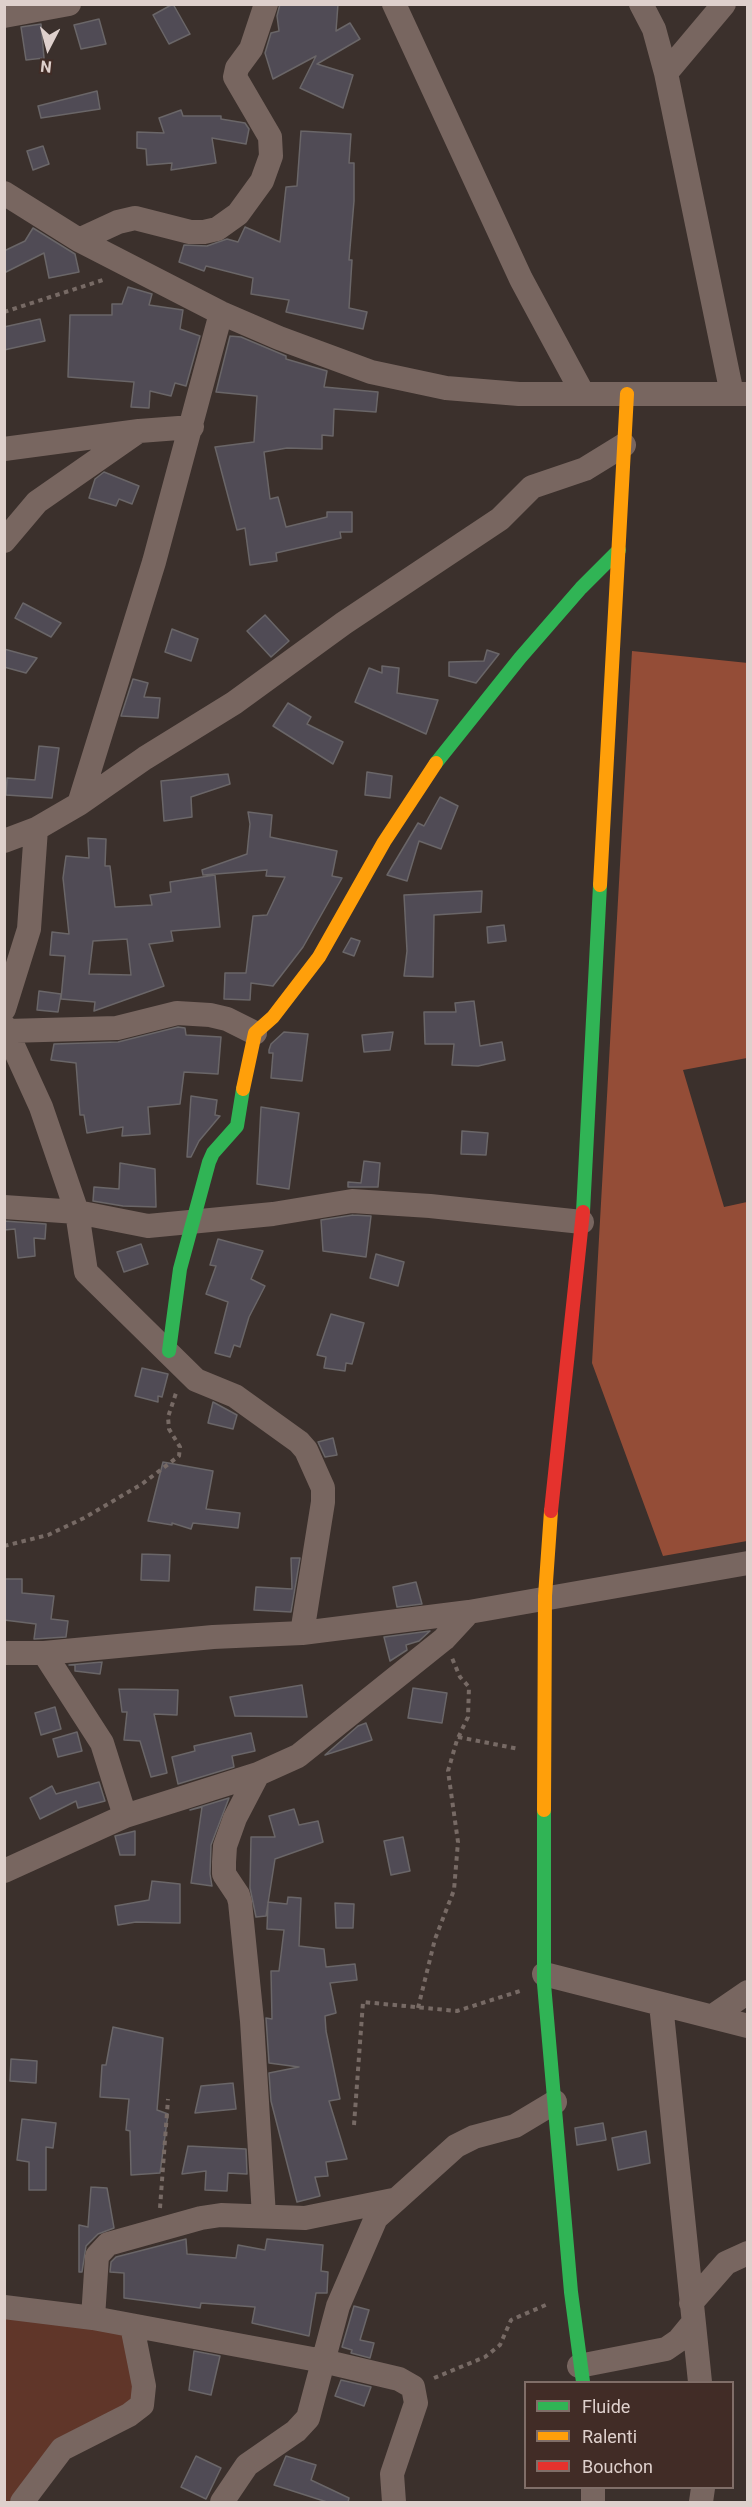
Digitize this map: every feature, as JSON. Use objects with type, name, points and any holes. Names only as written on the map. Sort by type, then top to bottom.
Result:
[{"type":"street","points":[[4,16],[69,4]]},
{"type":"street","points":[[78,240],[118,222],[135,218],[190,232],[204,232],[217,229],[238,214],[262,181],[271,156],[270,137],[235,76],[237,68],[251,49],[266,4]]},
{"type":"street","points":[[394,4],[521,279],[583,394]]},
{"type":"street","points":[[8,200],[78,240],[221,313],[279,338],[370,372],[446,388],[519,394],[740,394],[666,73],[654,29],[641,4]]},
{"type":"street","points":[[666,73],[724,4]]},
{"type":"street","points":[[80,804],[192,427],[221,313]]},
{"type":"street","points":[[627,394],[582,1222],[549,1529],[545,1596],[544,1979],[571,2292],[581,2374],[666,2349],[679,2340],[692,2313],[726,2263],[747,2253]]},
{"type":"street","points":[[4,448],[139,431],[192,427]]},
{"type":"street","points":[[4,541],[37,502],[139,431]]},
{"type":"street","points":[[6,836],[36,829],[80,804],[145,758],[234,703],[344,623],[500,519],[532,487],[585,469],[624,445]]},
{"type":"street","points":[[169,1351],[179,1276],[213,1153],[237,1126],[255,1033],[273,1017],[319,957],[384,842],[429,772],[520,658],[581,588],[619,550]]},
{"type":"street","points":[[36,829],[28,929],[5,1022],[41,1107],[77,1212],[86,1272],[169,1351],[186,1371],[205,1384],[235,1396],[299,1442],[318,1474],[323,1488],[323,1502],[302,1633]]},
{"type":"street","points":[[5,1022],[117,1028],[177,1013],[227,1018],[255,1033]]},
{"type":"street","points":[[4,1207],[77,1212],[148,1226],[265,1215],[352,1201],[430,1206],[582,1222]]},
{"type":"street","points":[[4,1653],[44,1653],[213,1637],[302,1633],[469,1612],[545,1596],[747,1563]]},
{"type":"street","points":[[4,1871],[125,1816],[258,1774],[298,1756],[444,1639],[469,1612]]},
{"type":"street","points":[[44,1653],[102,1743],[125,1816]]},
{"type":"street","points":[[258,1774],[229,1832],[224,1874],[240,1902],[252,2021],[264,2216]]},
{"type":"street","points":[[544,1979],[713,2016],[747,2026]]},
{"type":"street","points":[[713,2016],[747,1992]]},
{"type":"street","points":[[661,2004],[700,2381]]},
{"type":"street","points":[[222,2502],[247,2465],[296,2431],[308,2418],[331,2326],[371,2226],[393,2200],[456,2146],[465,2140],[515,2126],[555,2102]]},
{"type":"street","points":[[93,2318],[97,2256],[102,2249],[157,2229],[221,2215],[305,2218],[393,2200]]},
{"type":"street","points":[[4,2307],[93,2318],[323,2361],[376,2373],[413,2387],[416,2403],[413,2416],[392,2474],[394,2502]]},
{"type":"street","points":[[22,2502],[62,2449],[129,2415],[142,2405],[144,2386],[132,2326]]},
{"type":"path","points":[[4,312],[136,270]]},
{"type":"path","points":[[4,1546],[48,1535],[84,1518],[141,1484],[179,1456],[180,1447],[169,1430],[168,1417],[171,1404],[186,1371]]},
{"type":"path","points":[[418,2008],[435,1939],[454,1890],[458,1842],[448,1771],[458,1737],[468,1717],[469,1687],[460,1677],[444,1639]]},
{"type":"path","points":[[458,1737],[546,1754]]},
{"type":"path","points":[[354,2125],[363,2002],[457,2011],[544,1979]]},
{"type":"path","points":[[157,2229],[168,2099]]},
{"type":"path","points":[[413,2387],[485,2357],[500,2345],[511,2320],[528,2315],[571,2292]]},
{"type":"shaded area","points":[[632,651],[748,663],[747,1058],[683,1070],[724,1207],[747,1202],[747,1541],[663,1556],[592,1363]]},
{"type":"shaded area","points":[[5,2306],[126,2327],[139,2406],[45,2462],[20,2502],[5,2502]]},
{"type":"building","points":[[173,4],[190,34],[169,44],[153,15]]},
{"type":"building","points":[[280,4],[338,4],[336,31],[350,23],[360,39],[317,64],[353,75],[343,108],[300,88],[316,56],[273,79],[265,53],[271,33],[279,31],[277,16]]},
{"type":"building","points":[[99,19],[106,44],[81,49],[74,25]]},
{"type":"building","points":[[41,24],[44,58],[26,60],[21,27]]},
{"type":"building","points":[[97,91],[100,109],[41,118],[38,106]]},
{"type":"building","points":[[181,110],[183,116],[221,116],[221,119],[245,123],[249,129],[246,144],[212,138],[216,163],[171,170],[172,163],[147,165],[146,149],[137,148],[137,132],[164,133],[159,118]]},
{"type":"building","points":[[301,131],[351,134],[349,163],[354,163],[354,201],[349,260],[352,260],[349,308],[367,312],[363,329],[286,312],[289,300],[251,294],[253,278],[206,266],[204,271],[179,262],[184,245],[207,246],[227,239],[238,242],[245,227],[280,242],[286,187],[297,186]]},
{"type":"building","points":[[43,146],[49,164],[33,170],[27,151]]},
{"type":"building","points":[[33,228],[75,254],[79,272],[49,278],[44,253],[4,273],[4,251],[25,241]]},
{"type":"building","points":[[128,287],[152,294],[149,305],[183,310],[180,329],[200,336],[186,386],[175,383],[171,396],[150,391],[149,408],[131,407],[134,382],[68,377],[70,315],[112,315],[112,304],[122,304]]},
{"type":"building","points":[[40,319],[45,341],[4,350],[4,327]]},
{"type":"building","points":[[230,336],[241,337],[286,356],[286,359],[327,371],[324,387],[378,392],[376,412],[334,409],[333,436],[322,435],[322,449],[287,448],[264,452],[270,499],[278,497],[286,527],[327,517],[327,512],[352,512],[352,532],[340,532],[341,538],[276,553],[277,561],[250,565],[245,528],[237,530],[215,447],[254,442],[257,396],[216,392]]},
{"type":"building","points":[[104,472],[139,486],[132,504],[119,499],[116,506],[89,498],[95,479]]},
{"type":"building","points":[[23,603],[61,623],[51,637],[15,618]]},
{"type":"building","points":[[265,615],[289,641],[271,657],[247,631]]},
{"type":"building","points":[[172,629],[198,639],[191,661],[165,652]]},
{"type":"building","points":[[4,649],[37,658],[26,673],[4,667]]},
{"type":"building","points":[[487,650],[499,654],[476,683],[449,676],[449,662],[484,661]]},
{"type":"building","points":[[382,666],[399,668],[397,693],[438,700],[426,734],[355,702],[369,668],[382,673]]},
{"type":"building","points":[[133,679],[148,683],[144,697],[160,698],[158,718],[121,716]]},
{"type":"building","points":[[288,703],[311,717],[307,724],[343,742],[333,764],[273,726]]},
{"type":"building","points":[[39,746],[59,748],[52,798],[6,795],[7,778],[35,780]]},
{"type":"building","points":[[367,772],[392,776],[390,798],[365,795]]},
{"type":"building","points":[[228,774],[230,784],[191,797],[192,817],[164,821],[161,781]]},
{"type":"building","points":[[440,797],[458,806],[441,849],[419,841],[407,881],[387,875],[418,823],[424,826]]},
{"type":"building","points":[[248,812],[272,815],[270,837],[337,851],[332,876],[342,878],[303,947],[273,986],[251,983],[250,1000],[224,999],[225,973],[246,973],[253,916],[267,915],[285,877],[266,876],[267,870],[203,875],[202,870],[247,854],[250,824]]},
{"type":"building","points":[[88,838],[106,839],[105,866],[110,866],[115,907],[152,905],[150,895],[171,892],[170,882],[215,875],[220,927],[171,931],[173,941],[149,944],[164,986],[94,1011],[95,1002],[61,999],[65,956],[50,955],[52,932],[69,934],[63,878],[66,856],[89,858]],"holes":[[[127,939],[131,975],[89,974],[93,941]]]},
{"type":"building","points":[[482,891],[481,912],[434,915],[433,977],[404,976],[407,951],[404,895]]},
{"type":"building","points":[[504,925],[506,941],[488,943],[487,927]]},
{"type":"building","points":[[351,938],[360,941],[354,956],[343,952]]},
{"type":"building","points":[[39,991],[61,994],[58,1012],[37,1010]]},
{"type":"building","points":[[474,1001],[480,1046],[502,1042],[505,1060],[478,1066],[452,1065],[454,1044],[425,1044],[424,1012],[456,1012],[455,1003]]},
{"type":"building","points":[[178,1027],[185,1028],[186,1035],[221,1037],[218,1074],[184,1072],[180,1104],[148,1107],[150,1134],[122,1136],[123,1127],[87,1133],[84,1115],[80,1115],[76,1063],[51,1060],[54,1044],[118,1042]]},
{"type":"building","points":[[284,1032],[308,1034],[302,1081],[271,1078],[273,1053],[269,1053],[269,1050],[271,1044]]},
{"type":"building","points":[[393,1032],[390,1050],[364,1052],[362,1035]]},
{"type":"building","points":[[191,1096],[217,1100],[215,1115],[220,1116],[199,1141],[191,1157],[187,1157]]},
{"type":"building","points":[[261,1107],[299,1113],[289,1189],[257,1184]]},
{"type":"building","points":[[462,1131],[488,1133],[486,1155],[461,1154]]},
{"type":"building","points":[[364,1161],[380,1163],[378,1187],[348,1187],[348,1182],[361,1183]]},
{"type":"building","points":[[120,1163],[155,1169],[156,1207],[123,1206],[93,1201],[94,1187],[119,1189]]},
{"type":"building","points":[[353,1215],[371,1216],[366,1257],[323,1251],[321,1220]]},
{"type":"building","points":[[4,1221],[46,1224],[45,1239],[34,1238],[35,1256],[18,1258],[15,1229],[4,1230]]},
{"type":"building","points":[[218,1239],[263,1251],[251,1279],[265,1286],[249,1317],[240,1347],[234,1345],[230,1357],[215,1353],[228,1302],[206,1294],[216,1266],[210,1265]]},
{"type":"building","points":[[141,1244],[148,1264],[124,1272],[117,1252]]},
{"type":"building","points":[[376,1254],[404,1262],[398,1286],[370,1278]]},
{"type":"building","points":[[331,1314],[364,1323],[352,1364],[346,1363],[345,1371],[324,1368],[326,1357],[317,1355]]},
{"type":"building","points":[[142,1368],[168,1374],[162,1397],[158,1396],[158,1402],[135,1396]]},
{"type":"building","points":[[213,1402],[237,1415],[233,1429],[208,1423]]},
{"type":"building","points":[[333,1438],[337,1455],[325,1457],[318,1442]]},
{"type":"building","points":[[163,1462],[213,1471],[206,1509],[240,1513],[238,1528],[193,1523],[191,1529],[172,1523],[172,1525],[148,1521]]},
{"type":"building","points":[[142,1554],[170,1555],[169,1581],[141,1580]]},
{"type":"building","points":[[291,1558],[300,1558],[291,1612],[254,1610],[256,1587],[292,1589]]},
{"type":"building","points":[[4,1579],[22,1579],[22,1593],[54,1596],[51,1619],[68,1621],[66,1637],[34,1639],[36,1624],[4,1620]]},
{"type":"building","points":[[416,1582],[422,1604],[397,1607],[393,1587]]},
{"type":"building","points":[[430,1631],[419,1641],[406,1645],[407,1650],[390,1661],[384,1637]]},
{"type":"building","points":[[102,1662],[100,1674],[75,1671],[75,1665],[69,1665]]},
{"type":"building","points":[[302,1685],[307,1717],[235,1716],[230,1697]]},
{"type":"building","points":[[413,1688],[447,1693],[442,1723],[408,1718]]},
{"type":"building","points":[[119,1689],[178,1690],[177,1715],[154,1714],[167,1773],[151,1777],[140,1741],[124,1740],[127,1712],[122,1712]]},
{"type":"building","points":[[55,1707],[61,1729],[41,1735],[35,1713]]},
{"type":"building","points":[[366,1723],[372,1740],[325,1755],[358,1726]]},
{"type":"building","points":[[77,1732],[82,1751],[58,1757],[53,1739]]},
{"type":"building","points":[[251,1733],[255,1751],[232,1756],[234,1767],[178,1784],[172,1757],[195,1751],[194,1746]]},
{"type":"building","points":[[99,1782],[105,1801],[78,1808],[76,1801],[40,1819],[30,1798],[52,1786],[56,1794]]},
{"type":"building","points":[[229,1798],[211,1845],[212,1886],[191,1883],[202,1807],[190,1810]]},
{"type":"building","points":[[294,1809],[299,1825],[318,1821],[323,1842],[275,1859],[266,1916],[256,1917],[250,1888],[251,1837],[275,1837],[269,1816]]},
{"type":"building","points":[[135,1831],[135,1855],[120,1855],[115,1836]]},
{"type":"building","points":[[403,1837],[410,1871],[391,1875],[384,1841]]},
{"type":"building","points":[[152,1881],[180,1884],[180,1923],[136,1922],[118,1925],[115,1906],[149,1900]]},
{"type":"building","points":[[288,1897],[301,1898],[299,1946],[324,1949],[326,1967],[355,1964],[357,1980],[330,1983],[336,2013],[325,2016],[340,2099],[329,2101],[347,2159],[326,2162],[328,2176],[315,2177],[320,2196],[297,2202],[271,2101],[269,2073],[299,2067],[269,2063],[266,2018],[272,2019],[271,1971],[279,1971],[284,1930],[267,1929],[268,1902],[287,1904]]},
{"type":"building","points":[[335,1903],[354,1904],[353,1928],[336,1928]]},
{"type":"building","points":[[113,2027],[163,2038],[157,2110],[168,2114],[160,2173],[131,2175],[130,2131],[126,2130],[129,2099],[100,2097],[102,2065],[106,2065]]},
{"type":"building","points":[[11,2059],[37,2061],[36,2083],[10,2081]]},
{"type":"building","points":[[233,2083],[236,2109],[195,2113],[201,2086]]},
{"type":"building","points":[[22,2119],[56,2123],[53,2148],[46,2147],[46,2190],[29,2190],[29,2162],[17,2160]]},
{"type":"building","points":[[603,2123],[606,2140],[577,2145],[575,2128]]},
{"type":"building","points":[[646,2131],[650,2163],[618,2170],[612,2138]]},
{"type":"building","points":[[188,2146],[246,2149],[247,2174],[228,2173],[227,2191],[205,2190],[206,2171],[182,2174]]},
{"type":"building","points":[[91,2187],[107,2188],[114,2228],[98,2234],[86,2246],[82,2272],[79,2272],[79,2225],[88,2227]]},
{"type":"building","points":[[186,2239],[187,2254],[236,2258],[238,2245],[265,2250],[267,2239],[323,2245],[321,2271],[328,2272],[327,2293],[316,2293],[309,2336],[252,2323],[255,2307],[201,2303],[200,2308],[124,2298],[124,2273],[110,2272],[111,2262],[116,2257]]},
{"type":"building","points":[[354,2306],[369,2310],[360,2340],[374,2343],[370,2358],[351,2353],[352,2350],[342,2347]]},
{"type":"building","points":[[194,2351],[220,2356],[211,2395],[189,2390]]},
{"type":"building","points":[[341,2380],[371,2387],[364,2406],[335,2396]]},
{"type":"building","points":[[196,2456],[221,2468],[206,2499],[181,2487]]},
{"type":"building","points":[[286,2456],[316,2465],[311,2480],[349,2498],[348,2502],[327,2502],[274,2485]]},
{"type":"traffic: fast","points":[[436,763],[520,658],[581,588],[619,550]]},
{"type":"traffic: fast","points":[[583,1212],[600,885]]},
{"type":"traffic: fast","points":[[169,1351],[180,1269],[209,1162],[213,1153],[237,1126],[243,1089]]},
{"type":"traffic: fast","points":[[544,1810],[544,1984],[571,2292],[583,2381]]},
{"type":"traffic: slow","points":[[600,885],[627,394]]},
{"type":"traffic: slow","points":[[243,1089],[255,1033],[273,1017],[319,957],[384,842],[436,763]]},
{"type":"traffic: slow","points":[[544,1810],[545,1596],[551,1511]]},
{"type":"traffic: jam","points":[[551,1511],[583,1212]]}]
